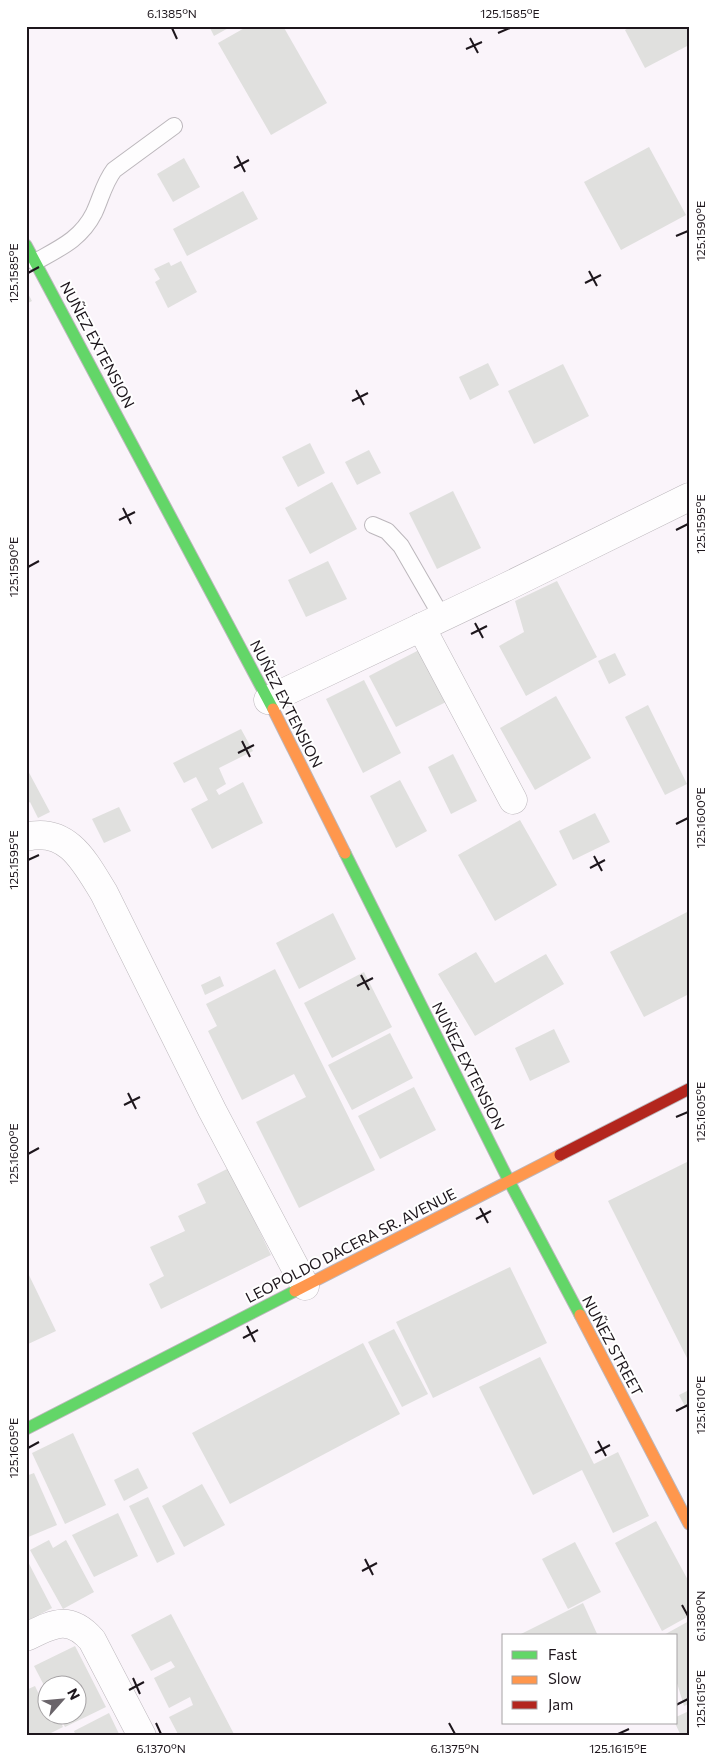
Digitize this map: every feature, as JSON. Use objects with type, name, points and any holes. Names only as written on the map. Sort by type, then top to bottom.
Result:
[{"type":"street","name":"NUÑEZ EXTENSION","points":[[26,245],[268,700],[509,1181]]},
{"type":"street","points":[[268,700],[689,497]]},
{"type":"street","points":[[432,622],[512,800]]},
{"type":"street","points":[[26,837],[43,834],[60,840],[75,850],[88,867],[104,893],[212,1110],[305,1286]]},
{"type":"street","name":"LEOPOLDO DACERA SR. AVENUE","points":[[26,1429],[689,1089]]},
{"type":"street","name":"NUÑEZ STREET","points":[[509,1181],[689,1524]]},
{"type":"street","points":[[26,1637],[53,1624],[72,1625],[83,1630],[92,1640],[142,1736]]},
{"type":"lane","points":[[35,262],[79,235],[86,228],[108,178],[114,170],[174,126]]},
{"type":"lane","points":[[373,525],[387,531],[401,546],[432,622]]},
{"type":"building","points":[[209,26],[232,26],[214,36]]},
{"type":"building","points":[[248,26],[283,26],[327,103],[271,135],[218,43]]},
{"type":"building","points":[[632,26],[689,26],[689,45],[645,68],[625,30]]},
{"type":"building","points":[[649,147],[686,215],[621,250],[584,182]]},
{"type":"building","points":[[184,158],[200,187],[173,202],[157,174]]},
{"type":"building","points":[[243,191],[258,219],[187,256],[173,229]]},
{"type":"building","points":[[181,261],[197,292],[168,308],[155,282],[160,279],[154,269],[169,262],[171,266]]},
{"type":"building","points":[[26,290],[32,301],[26,304]]},
{"type":"building","points":[[488,363],[499,385],[470,400],[459,377]]},
{"type":"building","points":[[563,364],[589,416],[534,444],[508,391]]},
{"type":"building","points":[[310,443],[325,473],[298,487],[282,457]]},
{"type":"building","points":[[369,450],[381,473],[357,485],[345,462]]},
{"type":"building","points":[[332,482],[357,529],[310,554],[285,508]]},
{"type":"building","points":[[453,491],[481,548],[437,569],[409,513]]},
{"type":"building","points":[[328,561],[347,599],[306,617],[288,580]]},
{"type":"building","points":[[557,581],[597,657],[526,696],[499,646],[524,632],[515,601]]},
{"type":"building","points":[[419,650],[446,702],[396,727],[369,676]]},
{"type":"building","points":[[615,653],[626,675],[609,684],[598,661]]},
{"type":"building","points":[[364,680],[401,753],[363,773],[326,699]]},
{"type":"building","points":[[556,696],[591,758],[535,790],[500,728]]},
{"type":"building","points":[[648,705],[687,784],[665,795],[625,717]]},
{"type":"building","points":[[241,729],[253,751],[219,768],[226,784],[216,790],[219,795],[243,782],[263,823],[212,849],[191,809],[208,800],[196,777],[184,783],[173,763]]},
{"type":"building","points":[[453,754],[477,801],[451,814],[428,767]]},
{"type":"building","points":[[26,767],[50,812],[38,818],[30,802],[26,804]]},
{"type":"building","points":[[400,780],[427,831],[396,848],[370,796]]},
{"type":"building","points":[[119,807],[131,831],[104,843],[92,819]]},
{"type":"building","points":[[595,813],[610,842],[573,860],[559,831]]},
{"type":"building","points":[[520,820],[557,885],[495,921],[458,855]]},
{"type":"building","points":[[689,911],[689,994],[644,1017],[610,952]]},
{"type":"building","points":[[333,913],[356,959],[299,989],[276,943]]},
{"type":"building","points":[[476,952],[495,983],[546,954],[564,984],[475,1036],[438,974]]},
{"type":"building","points":[[275,969],[375,1170],[299,1208],[256,1122],[306,1097],[294,1074],[242,1100],[208,1031],[217,1026],[206,1004]]},
{"type":"building","points":[[364,972],[392,1027],[332,1058],[304,1003]]},
{"type":"building","points":[[220,976],[224,986],[205,995],[201,985]]},
{"type":"building","points":[[554,1029],[570,1062],[530,1081],[515,1048]]},
{"type":"building","points":[[390,1033],[413,1078],[352,1110],[328,1065]]},
{"type":"building","points":[[414,1087],[436,1130],[380,1159],[358,1116]]},
{"type":"building","points":[[689,1161],[689,1362],[608,1201]]},
{"type":"building","points":[[229,1168],[271,1255],[161,1309],[149,1284],[164,1276],[150,1247],[185,1231],[178,1216],[206,1203],[197,1184]]},
{"type":"building","points":[[510,1267],[547,1343],[433,1398],[396,1322]]},
{"type":"building","points":[[26,1269],[56,1331],[26,1345]]},
{"type":"building","points":[[394,1329],[428,1394],[402,1407],[368,1342]]},
{"type":"building","points":[[363,1343],[400,1414],[230,1504],[192,1433]]},
{"type":"building","points":[[540,1357],[594,1464],[618,1452],[649,1516],[613,1533],[582,1470],[533,1495],[479,1387]]},
{"type":"building","points":[[689,1390],[689,1414],[679,1395]]},
{"type":"building","points":[[73,1433],[106,1505],[65,1524],[32,1453]]},
{"type":"building","points":[[138,1468],[148,1488],[124,1501],[114,1480]]},
{"type":"building","points":[[34,1473],[57,1525],[26,1538],[26,1476]]},
{"type":"building","points":[[202,1484],[225,1525],[184,1547],[162,1506]]},
{"type":"building","points":[[148,1497],[175,1554],[157,1563],[129,1506]]},
{"type":"building","points":[[118,1513],[138,1556],[94,1577],[72,1535]]},
{"type":"building","points":[[656,1521],[689,1582],[689,1616],[662,1631],[615,1543]]},
{"type":"building","points":[[49,1540],[53,1548],[66,1540],[94,1592],[63,1609],[30,1550]]},
{"type":"building","points":[[575,1542],[601,1592],[568,1609],[542,1559]]},
{"type":"building","points":[[26,1558],[52,1608],[26,1622]]},
{"type":"building","points":[[583,1603],[597,1634],[521,1634]]},
{"type":"building","points":[[171,1614],[235,1736],[179,1736],[169,1717],[193,1705],[190,1697],[169,1708],[154,1678],[175,1667],[171,1661],[151,1671],[131,1635]]},
{"type":"building","points":[[689,1621],[689,1704],[684,1706],[678,1686],[678,1634],[666,1634]]},
{"type":"building","points":[[75,1646],[106,1707],[88,1716],[88,1674],[38,1674],[34,1666]]},
{"type":"building","points":[[35,1686],[38,1692],[38,1724],[62,1724],[63,1727],[45,1736],[26,1736],[26,1690]]},
{"type":"building","points":[[689,1711],[689,1736],[681,1736],[675,1724],[678,1724],[678,1716]]},
{"type":"building","points":[[109,1713],[120,1736],[76,1736],[74,1731]]},
{"type":"traffic: fast","points":[[26,245],[273,709]]},
{"type":"traffic: fast","points":[[345,853],[509,1181],[580,1315]]},
{"type":"traffic: fast","points":[[26,1429],[295,1291]]},
{"type":"traffic: slow","points":[[273,709],[345,853]]},
{"type":"traffic: slow","points":[[295,1291],[560,1155]]},
{"type":"traffic: slow","points":[[580,1315],[689,1524]]},
{"type":"traffic: jam","points":[[560,1155],[689,1089]]}]
